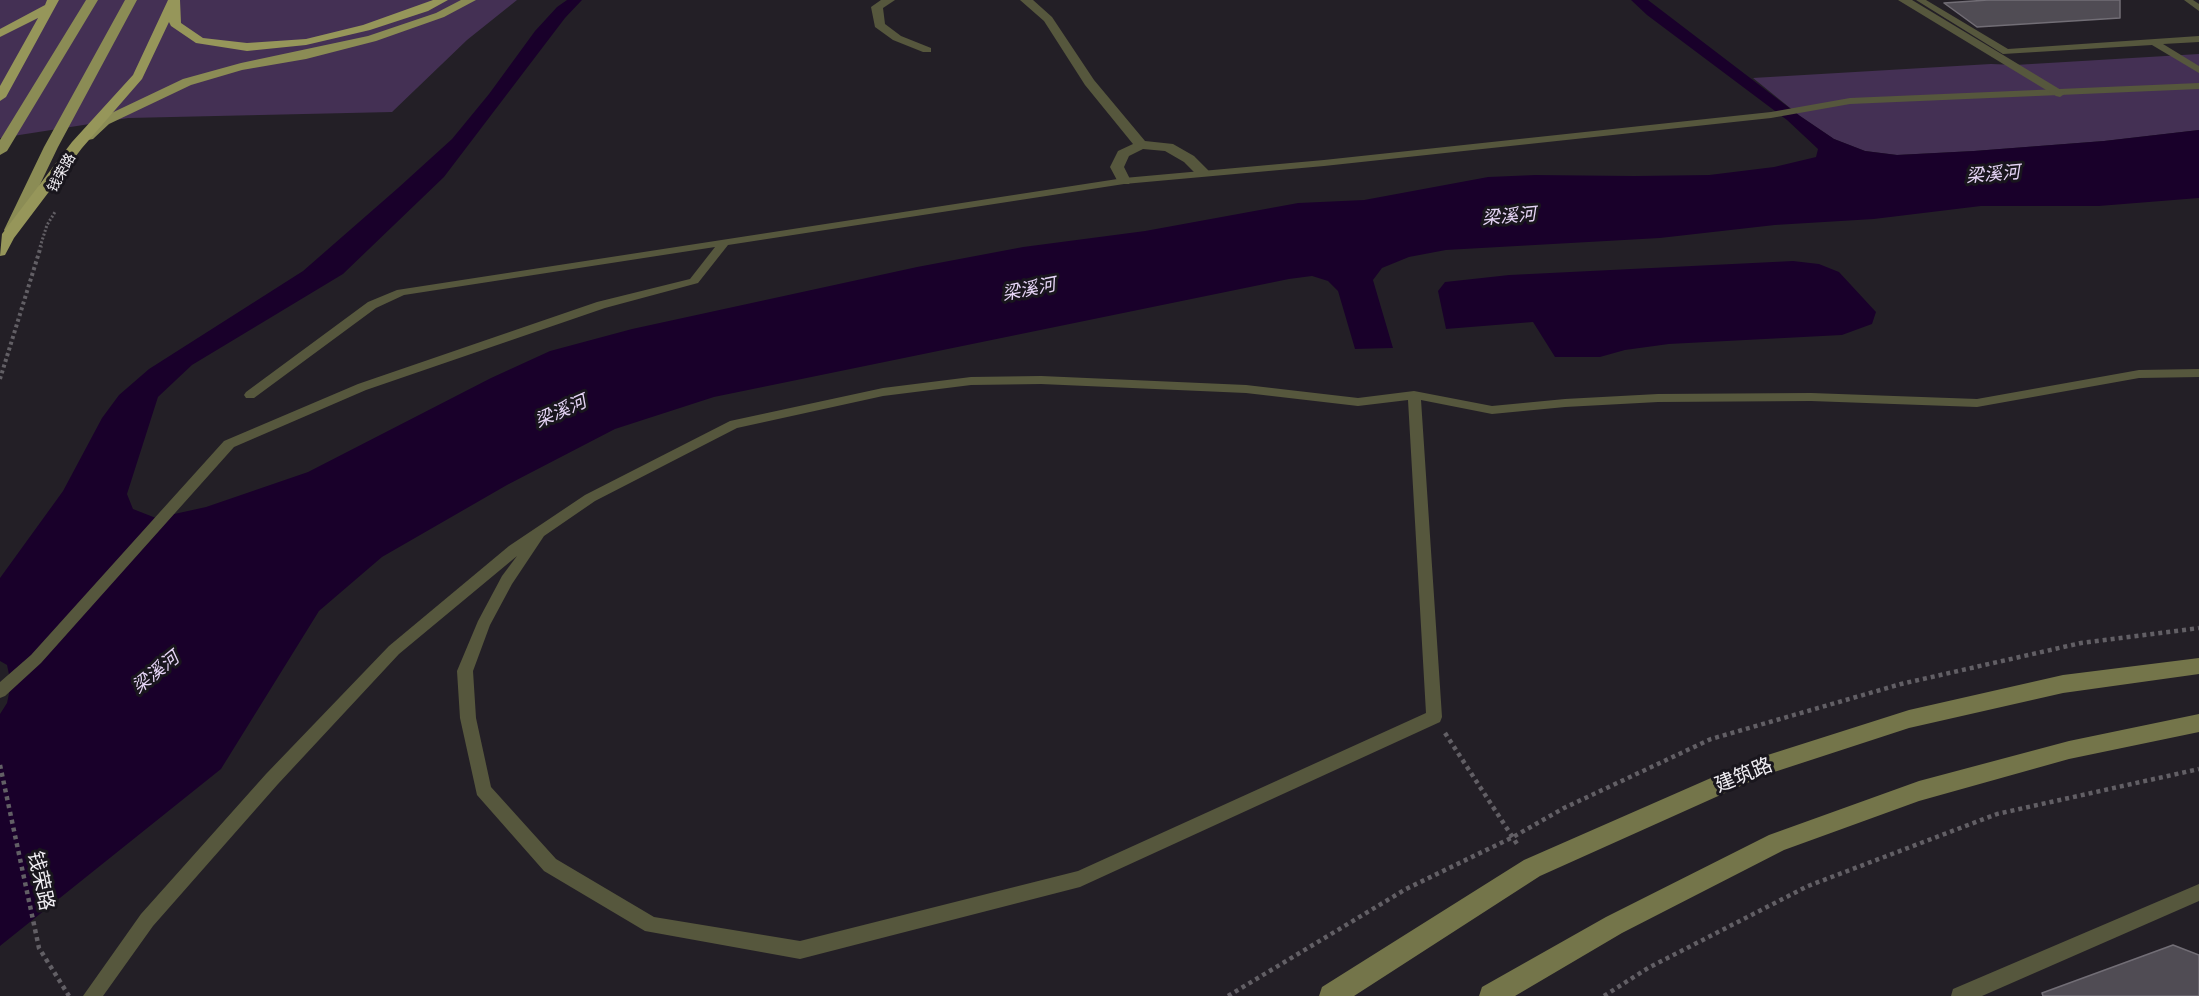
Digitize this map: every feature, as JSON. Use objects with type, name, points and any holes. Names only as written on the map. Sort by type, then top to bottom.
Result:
[{"type":"highway","points":[[0,252],[7,237],[77,145],[138,75],[175,0]]},
{"type":"highway","points":[[175,0],[175,24],[200,41],[247,47],[306,42],[366,28],[424,9],[442,0]]},
{"type":"highway","points":[[0,34],[51,3]]},
{"type":"highway","points":[[0,97],[51,3]]},
{"type":"main road","points":[[0,151],[92,0]]},
{"type":"main road","points":[[7,237],[51,147],[131,0]]},
{"type":"main road","points":[[77,145],[105,121],[187,82],[241,67],[306,55],[372,39],[440,15],[470,0]]},
{"type":"main road","name":"建筑路","points":[[1331,996],[1533,868],[1760,767],[1909,719],[2063,684],[2199,666]]},
{"type":"main road","points":[[1491,996],[1614,925],[1777,842],[1919,791],[2069,750],[2198,725]]},
{"type":"street","points":[[889,0],[877,7],[879,25],[897,38],[927,50]]},
{"type":"street","points":[[1026,0],[1048,19],[1089,82],[1141,145]]},
{"type":"street","points":[[1904,0],[2060,93]]},
{"type":"street","points":[[1124,181],[1117,167],[1123,154],[1141,145],[1168,147],[1189,159],[1203,173]]},
{"type":"lane","points":[[1920,0],[2006,52],[2199,39]]},
{"type":"lane","points":[[2188,0],[2199,8]]},
{"type":"lane","points":[[2154,42],[2199,70]]},
{"type":"lane","points":[[250,395],[372,305],[401,292],[1124,181],[1324,163],[1771,115],[1850,101],[2199,86]]},
{"type":"lane","points":[[0,691],[36,659],[230,444],[362,387],[602,305],[694,281],[725,242]]},
{"type":"lane","points":[[92,996],[147,920],[272,779],[394,650],[514,550],[590,498],[734,424],[884,392],[971,381],[1041,380],[1246,389],[1358,402],[1414,395],[1492,410],[1658,398],[1811,397],[1977,403],[2139,374],[2199,373]]},
{"type":"lane","points":[[543,530],[507,580],[483,625],[465,672],[468,718],[483,790],[550,865],[651,925],[800,950],[1080,879],[1434,717],[1414,395]]},
{"type":"lane","points":[[1960,996],[2199,892]]},
{"type":"path","name":"钱荣路","points":[[0,379],[47,225],[59,204]]},
{"type":"path","points":[[1434,717],[1533,868]]},
{"type":"path","name":"钱荣路","points":[[0,765],[39,948],[69,996]]},
{"type":"path","points":[[1604,996],[1648,968],[1808,886],[1997,813],[2199,769]]},
{"type":"shaded area","points":[[0,0],[517,0],[467,40],[392,112],[128,118],[0,138]]},
{"type":"shaded area","points":[[2199,54],[2199,130],[2104,141],[1974,151],[1897,155],[1865,151],[1834,139],[1800,116],[1753,78],[1991,64],[2015,65]]},
{"type":"water","name":"梁溪河","points":[[567,0],[582,0],[565,18],[444,177],[343,274],[192,365],[158,397],[127,494],[133,509],[156,518],[206,507],[308,472],[491,378],[550,351],[632,329],[917,267],[1023,247],[1145,231],[1298,203],[1364,200],[1488,177],[1709,175],[1774,167],[1816,157],[1818,149],[1787,120],[1647,15],[1631,0],[1648,0],[1800,116],[1834,139],[1865,151],[1897,155],[1974,151],[2104,141],[2199,130],[2199,198],[2099,206],[1981,206],[1874,219],[1775,225],[1660,238],[1446,250],[1409,257],[1382,268],[1373,280],[1393,348],[1355,349],[1338,291],[1328,281],[1312,276],[714,397],[615,429],[507,485],[382,557],[319,611],[221,769],[0,946],[0,714],[7,703],[11,684],[7,665],[0,661],[0,578],[63,491],[102,418],[119,395],[149,369],[303,271],[398,188],[452,139],[489,94],[535,31],[557,7]]},
{"type":"water","points":[[1793,261],[1819,264],[1839,272],[1876,312],[1872,324],[1842,335],[1669,344],[1625,350],[1600,357],[1555,357],[1533,322],[1446,329],[1438,291],[1445,282],[1509,275]]},
{"type":"building","points":[[1988,0],[2120,0],[2120,18],[1977,27],[1944,3]]},
{"type":"building","points":[[2173,945],[2199,955],[2199,996],[2043,996],[2042,993]]}]
